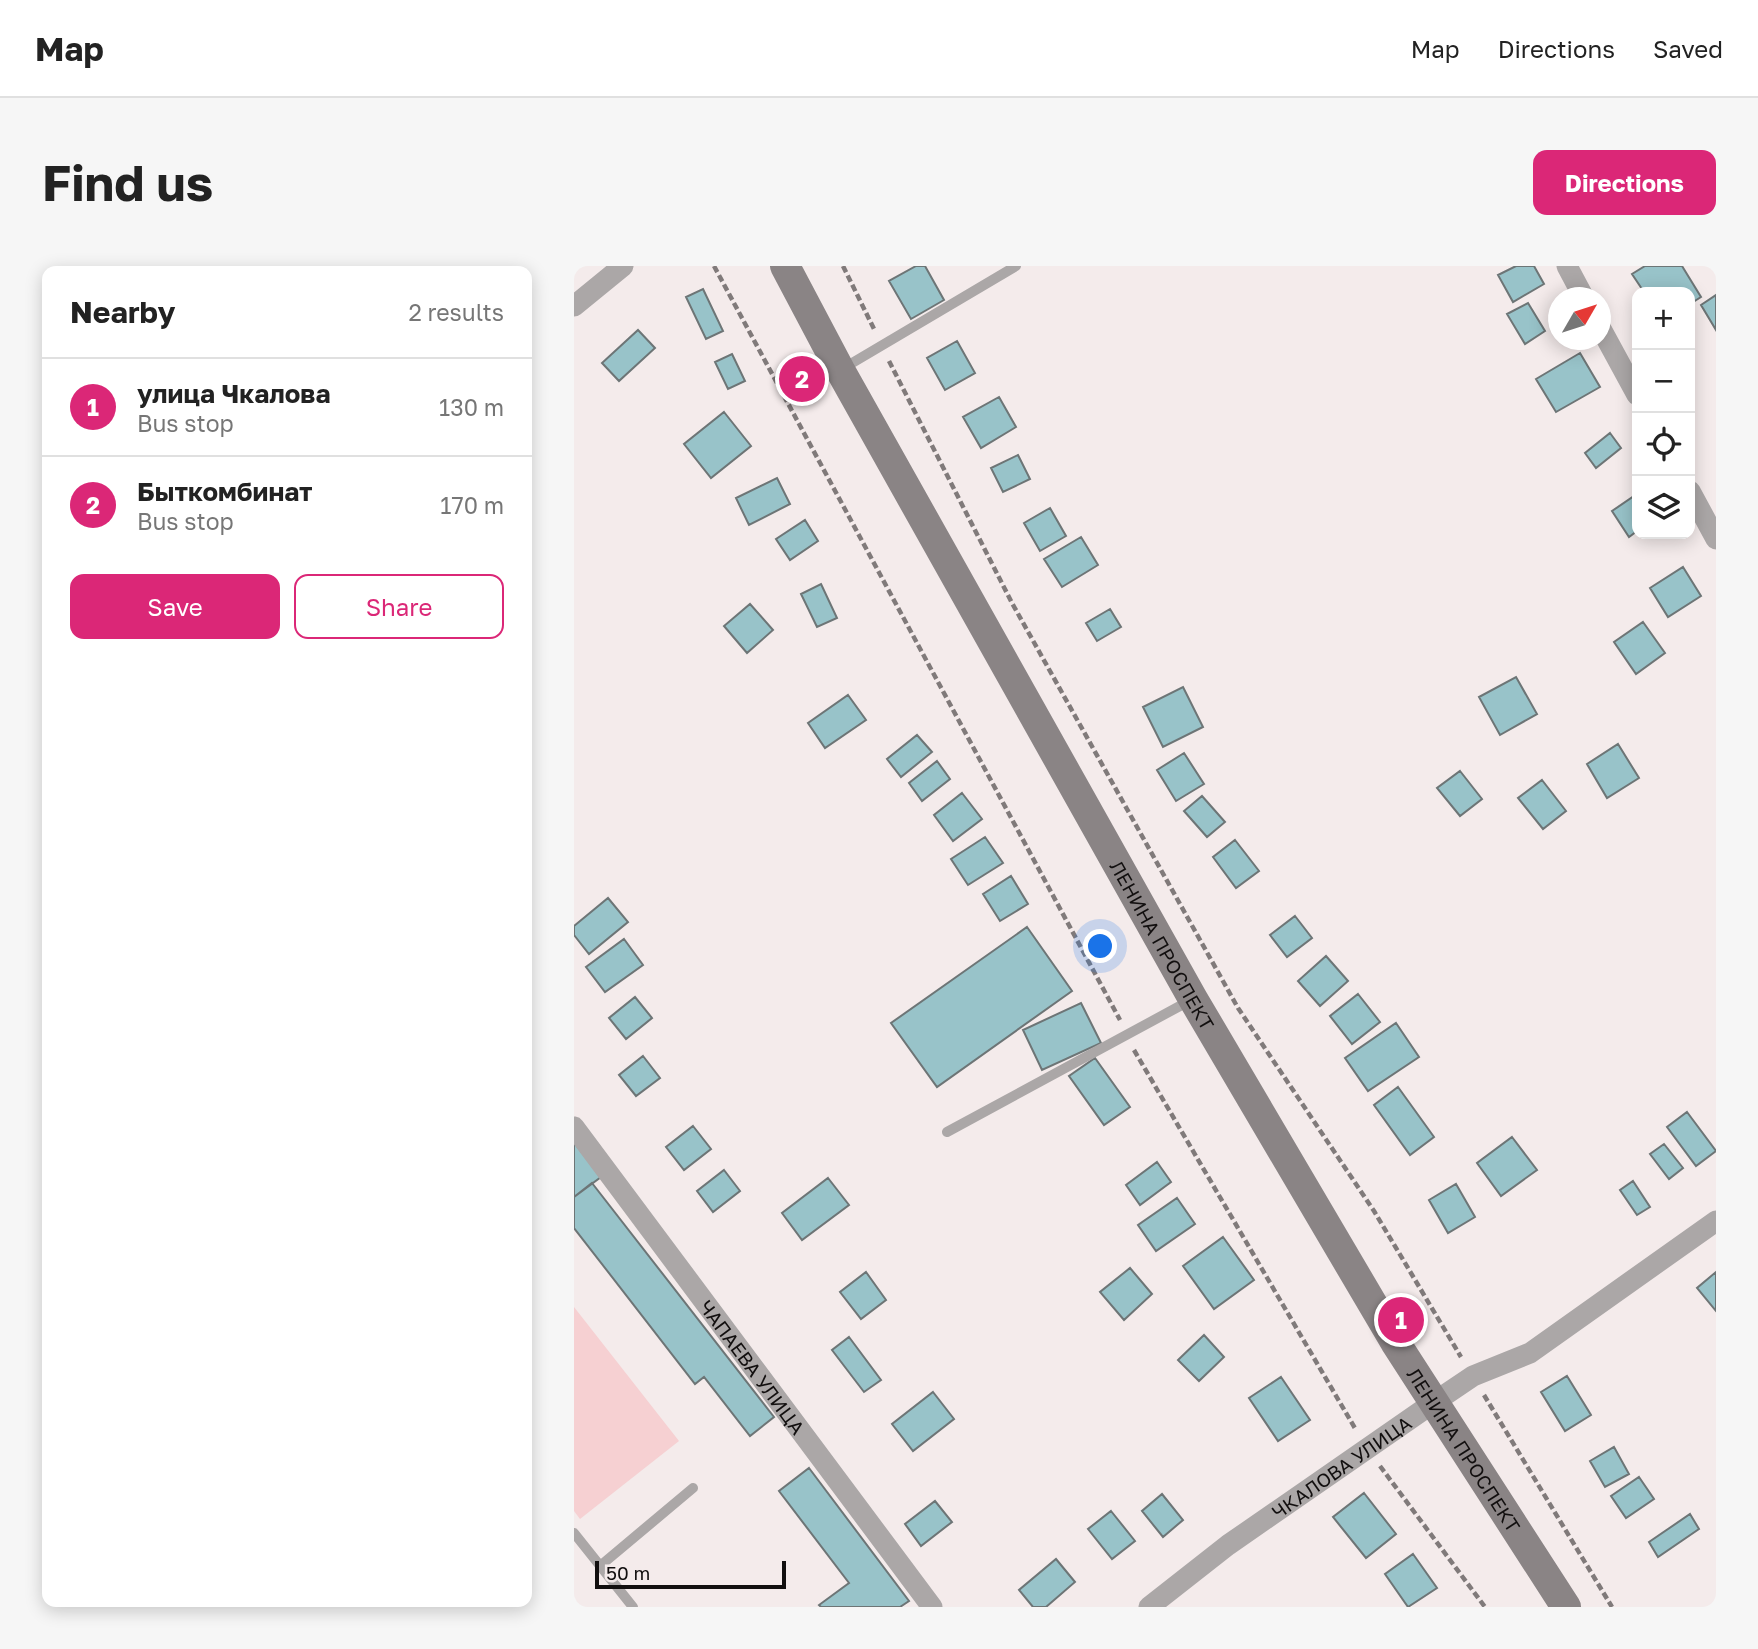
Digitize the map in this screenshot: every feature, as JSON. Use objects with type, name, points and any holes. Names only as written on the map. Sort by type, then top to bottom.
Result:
[{"type":"main road","name":"ЛЕНИНА ПРОСПЕКТ","points":[[785,266],[840,370],[1193,999],[1395,1342],[1566,1607]]},
{"type":"street","points":[[574,306],[623,266]]},
{"type":"street","points":[[1567,266],[1578,287]]},
{"type":"street","points":[[1611,346],[1632,386]]},
{"type":"street","points":[[1695,500],[1716,539]]},
{"type":"street","name":"ЧАПАЕВА УЛИЦА","points":[[574,1127],[933,1607]]},
{"type":"street","name":"ЧКАЛОВА УЛИЦА","points":[[1149,1607],[1228,1545],[1433,1403],[1473,1376],[1530,1353],[1716,1221]]},
{"type":"lane","points":[[840,370],[1016,266]]},
{"type":"lane","points":[[947,1132],[1193,999]]},
{"type":"lane","points":[[600,1566],[693,1488]]},
{"type":"lane","points":[[574,1533],[633,1607]]},
{"type":"path","points":[[714,266],[1127,1033],[1133,1049],[1367,1448],[1485,1607]]},
{"type":"path","points":[[843,266],[1012,603],[1238,1009],[1374,1211],[1612,1607]]},
{"type":"shaded area","points":[[574,1307],[679,1441],[580,1519],[574,1511]]},
{"type":"building","points":[[916,266],[925,266],[944,300],[911,319],[889,281]]},
{"type":"building","points":[[1516,266],[1534,266],[1544,284],[1513,302],[1498,275]]},
{"type":"building","points":[[1645,266],[1682,266],[1695,287],[1641,287],[1632,274]]},
{"type":"building","points":[[1695,287],[1701,297],[1695,301]]},
{"type":"building","points":[[703,289],[723,331],[706,339],[686,297]]},
{"type":"building","points":[[1716,295],[1716,330],[1701,305]]},
{"type":"building","points":[[1528,303],[1545,331],[1525,344],[1507,314]]},
{"type":"building","points":[[638,330],[655,348],[619,381],[602,363]]},
{"type":"building","points":[[957,341],[975,373],[945,390],[927,358]]},
{"type":"building","points":[[1580,353],[1600,387],[1556,412],[1536,379]]},
{"type":"building","points":[[732,354],[745,381],[728,389],[715,362]]},
{"type":"building","points":[[999,397],[1016,427],[981,448],[963,417]]},
{"type":"building","points":[[724,412],[751,446],[711,478],[684,444]]},
{"type":"building","points":[[1610,433],[1621,448],[1596,468],[1585,453]]},
{"type":"building","points":[[1018,455],[1030,479],[1003,492],[991,468]]},
{"type":"building","points":[[777,478],[790,504],[749,525],[736,498]]},
{"type":"building","points":[[1632,497],[1632,535],[1629,537],[1612,511]]},
{"type":"building","points":[[1050,508],[1066,536],[1040,551],[1024,523]]},
{"type":"building","points":[[805,520],[818,541],[790,560],[776,539]]},
{"type":"building","points":[[1081,537],[1098,565],[1062,587],[1044,559]]},
{"type":"building","points":[[1683,567],[1701,596],[1668,617],[1650,588]]},
{"type":"building","points":[[821,584],[837,618],[817,627],[801,594]]},
{"type":"building","points":[[750,604],[773,630],[747,653],[724,626]]},
{"type":"building","points":[[1110,609],[1121,627],[1097,641],[1086,623]]},
{"type":"building","points":[[1643,622],[1665,653],[1636,674],[1614,642]]},
{"type":"building","points":[[1516,677],[1537,714],[1500,735],[1479,697]]},
{"type":"building","points":[[1183,687],[1203,727],[1163,747],[1143,707]]},
{"type":"building","points":[[848,695],[866,720],[825,748],[808,723]]},
{"type":"building","points":[[917,735],[932,752],[901,777],[887,759]]},
{"type":"building","points":[[1618,744],[1639,778],[1607,798],[1587,764]]},
{"type":"building","points":[[1184,753],[1204,784],[1176,801],[1157,770]]},
{"type":"building","points":[[937,761],[950,779],[922,801],[909,783]]},
{"type":"building","points":[[1460,771],[1482,799],[1460,816],[1437,788]]},
{"type":"building","points":[[1542,780],[1566,811],[1543,829],[1518,798]]},
{"type":"building","points":[[962,793],[982,819],[953,841],[934,815]]},
{"type":"building","points":[[1202,796],[1225,822],[1207,837],[1184,811]]},
{"type":"building","points":[[985,837],[1003,863],[968,885],[951,859]]},
{"type":"building","points":[[1235,840],[1259,871],[1236,888],[1213,857]]},
{"type":"building","points":[[1011,876],[1028,904],[1000,921],[983,894]]},
{"type":"building","points":[[608,898],[628,922],[589,954],[574,935],[574,926]]},
{"type":"building","points":[[1295,916],[1312,938],[1287,957],[1270,935]]},
{"type":"building","points":[[1027,927],[1072,991],[937,1087],[891,1023]]},
{"type":"building","points":[[624,939],[643,965],[605,992],[586,967]]},
{"type":"building","points":[[1326,956],[1348,981],[1320,1006],[1298,981]]},
{"type":"building","points":[[1358,994],[1380,1022],[1352,1044],[1330,1016]]},
{"type":"building","points":[[635,997],[652,1018],[626,1039],[609,1018]]},
{"type":"building","points":[[1081,1003],[1101,1043],[1042,1070],[1023,1030]]},
{"type":"building","points":[[1396,1023],[1419,1057],[1368,1091],[1345,1058]]},
{"type":"building","points":[[643,1056],[660,1078],[636,1096],[619,1075]]},
{"type":"building","points":[[1095,1058],[1130,1107],[1104,1125],[1069,1076]]},
{"type":"building","points":[[1398,1087],[1434,1137],[1410,1155],[1374,1105]]},
{"type":"building","points":[[1687,1112],[1716,1151],[1696,1166],[1667,1127]]},
{"type":"building","points":[[693,1126],[711,1149],[684,1170],[666,1147]]},
{"type":"building","points":[[1512,1137],[1537,1170],[1501,1196],[1477,1163]]},
{"type":"building","points":[[574,1142],[601,1177],[574,1197]]},
{"type":"building","points":[[1664,1144],[1683,1168],[1669,1179],[1650,1154]]},
{"type":"building","points":[[1157,1162],[1171,1182],[1140,1205],[1126,1185]]},
{"type":"building","points":[[724,1170],[740,1191],[713,1212],[697,1191]]},
{"type":"building","points":[[828,1178],[849,1205],[802,1240],[782,1213]]},
{"type":"building","points":[[1633,1181],[1650,1207],[1637,1215],[1620,1190]]},
{"type":"building","points":[[592,1183],[774,1417],[750,1436],[704,1377],[695,1384],[574,1228],[574,1197]]},
{"type":"building","points":[[1456,1184],[1475,1217],[1448,1233],[1429,1200]]},
{"type":"building","points":[[1177,1198],[1195,1224],[1156,1251],[1138,1225]]},
{"type":"building","points":[[1223,1237],[1254,1280],[1214,1309],[1183,1266]]},
{"type":"building","points":[[1130,1268],[1152,1294],[1124,1320],[1100,1292]]},
{"type":"building","points":[[866,1272],[886,1300],[861,1319],[840,1292]]},
{"type":"building","points":[[1716,1272],[1716,1311],[1697,1288]]},
{"type":"building","points":[[1204,1335],[1224,1357],[1199,1381],[1178,1360]]},
{"type":"building","points":[[849,1337],[881,1380],[864,1392],[832,1350]]},
{"type":"building","points":[[1567,1376],[1591,1415],[1565,1431],[1541,1392]]},
{"type":"building","points":[[1281,1377],[1310,1420],[1278,1441],[1249,1398]]},
{"type":"building","points":[[933,1392],[954,1419],[913,1451],[892,1424]]},
{"type":"building","points":[[1614,1447],[1629,1474],[1605,1487],[1590,1461]]},
{"type":"building","points":[[809,1468],[909,1601],[900,1607],[819,1605],[849,1583],[779,1491]]},
{"type":"building","points":[[1639,1477],[1654,1499],[1626,1518],[1611,1496]]},
{"type":"building","points":[[1364,1493],[1396,1534],[1366,1558],[1333,1517]]},
{"type":"building","points":[[1162,1494],[1183,1520],[1163,1537],[1142,1511]]},
{"type":"building","points":[[935,1501],[952,1522],[921,1546],[905,1524]]},
{"type":"building","points":[[1111,1511],[1135,1541],[1112,1559],[1088,1529]]},
{"type":"building","points":[[1690,1514],[1699,1529],[1658,1557],[1649,1542]]},
{"type":"building","points":[[1413,1554],[1437,1588],[1408,1607],[1385,1574]]},
{"type":"building","points":[[1056,1559],[1075,1582],[1046,1607],[1033,1607],[1019,1590]]},
{"type":"place","name":"Быткомбинат","points":[[802,379]]},
{"type":"place","name":"улица Чкалова","points":[[1401,1320]]}]
